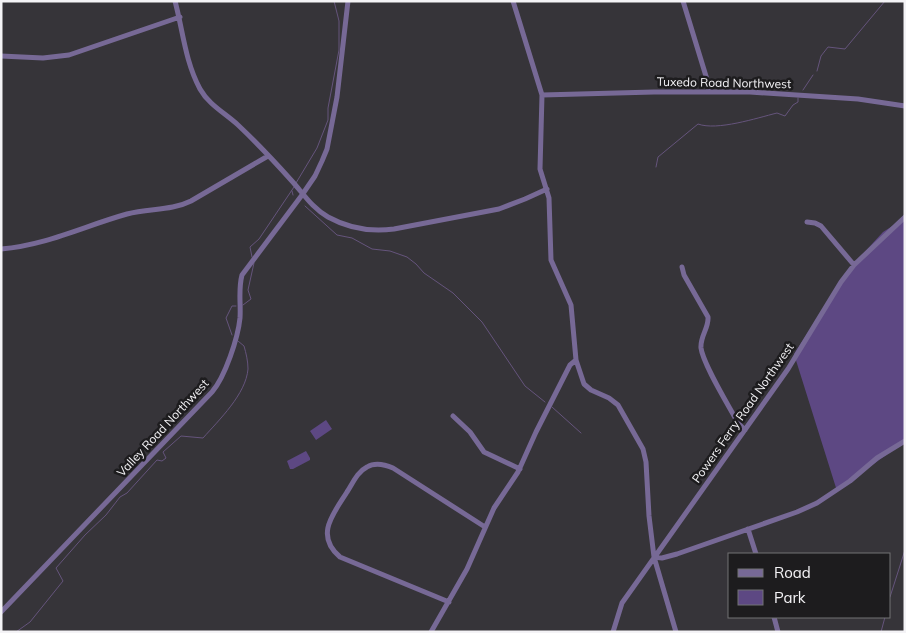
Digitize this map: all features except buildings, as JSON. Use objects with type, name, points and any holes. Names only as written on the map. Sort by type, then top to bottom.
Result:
[{"type":"street","points":[[175,1],[189,64],[202,93],[212,104],[237,124],[292,181],[302,195],[318,210],[336,221],[363,229],[383,230],[499,209],[547,189]]},
{"type":"street","name":"Valley Road Northwest","points":[[1,612],[216,387],[223,374],[238,331],[240,316],[239,289],[242,275],[315,176],[327,149],[337,97],[348,1]]},
{"type":"street","points":[[513,1],[542,95],[540,169],[549,198],[552,260],[571,305],[576,360],[584,384],[591,390],[610,398],[618,405],[643,449],[646,462],[649,516],[654,557],[676,632]]},
{"type":"street","points":[[683,1],[709,91]]},
{"type":"street","points":[[1,56],[44,58],[69,55],[180,17]]},
{"type":"street","name":"Tuxedo Road Northwest","points":[[542,95],[709,91],[806,95],[884,102],[905,106]]},
{"type":"street","points":[[1,249],[45,242],[130,213],[179,206],[191,201],[268,156]]},
{"type":"street","name":"Powers Ferry Road Northwest","points":[[613,632],[622,602],[788,368],[840,282],[854,265],[905,217]]},
{"type":"street","points":[[807,222],[821,226],[854,265]]},
{"type":"street","points":[[682,267],[684,275],[708,317],[708,325],[701,342],[703,355],[738,423],[745,430]]},
{"type":"street","points":[[431,632],[467,569],[494,508],[512,484],[566,373],[572,362],[576,360]]},
{"type":"street","points":[[453,416],[470,432],[484,452],[520,469]]},
{"type":"street","points":[[654,557],[662,558],[677,554],[797,512],[850,481],[877,458],[905,441]]},
{"type":"street","points":[[449,602],[340,557],[328,540],[327,530],[330,520],[360,472],[369,466],[380,464],[393,468],[485,527]]},
{"type":"street","points":[[748,529],[756,553]]},
{"type":"street","points":[[774,618],[778,632]]},
{"type":"green space","points":[[905,218],[905,441],[837,491],[794,354],[850,268],[883,232]]},
{"type":"green space","points":[[326,420],[332,429],[316,440],[310,431]]},
{"type":"green space","points":[[306,451],[310,460],[290,469],[287,461]]},
{"type":"waterway","points":[[296,183],[317,148],[328,120],[328,108],[339,50],[339,21],[334,1]]},
{"type":"waterway","points":[[817,71],[821,56],[828,47],[845,49],[885,1]]},
{"type":"waterway","points":[[803,90],[813,75]]},
{"type":"waterway","points":[[656,167],[658,157],[698,124],[706,126],[726,125],[777,113],[785,116],[793,105],[798,102],[798,98]]},
{"type":"waterway","points":[[252,257],[250,247],[259,239],[294,187]]},
{"type":"waterway","points":[[292,191],[293,195]]},
{"type":"waterway","points":[[305,206],[337,235],[352,238],[372,249],[390,251],[407,257],[424,273],[453,293],[482,322],[525,386],[545,402]]},
{"type":"waterway","points":[[243,305],[251,299],[248,290],[254,263]]},
{"type":"waterway","points":[[232,335],[226,318],[232,306],[236,306]]},
{"type":"waterway","points":[[16,632],[30,622],[63,581],[56,568],[85,535],[106,515],[120,497],[127,493],[157,460],[162,461],[166,458],[163,452],[181,436],[203,438],[231,406],[242,388],[248,369],[244,346],[238,341]]},
{"type":"waterway","points":[[552,407],[581,433]]},
{"type":"waterway","points":[[891,594],[905,550]]},
{"type":"waterway","points":[[881,632],[885,618]]}]
